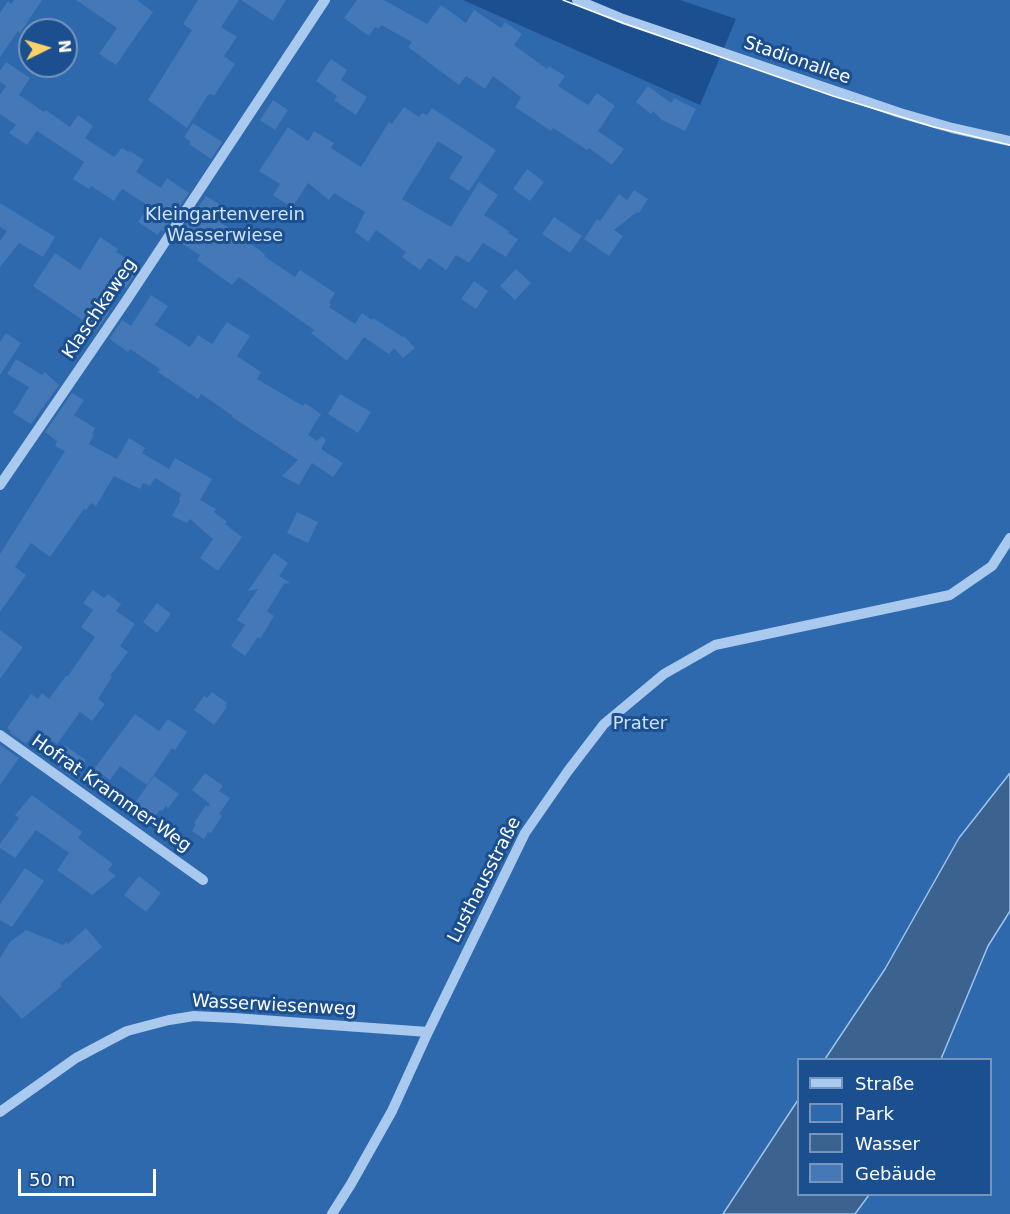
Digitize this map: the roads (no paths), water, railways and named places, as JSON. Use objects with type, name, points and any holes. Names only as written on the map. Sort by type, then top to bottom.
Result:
[{"type":"street","name":"Klaschkaweg","points":[[0,485],[126,301],[325,0]]},
{"type":"street","name":"Stadionallee","points":[[577,0],[623,19],[900,113],[1010,141]]},
{"type":"street","name":"Lusthausstraße","points":[[332,1214],[392,1111],[525,833],[604,724],[664,674],[715,645],[950,595],[993,566],[1010,538]]},
{"type":"street","name":"Hofrat Krammer-Weg","points":[[0,735],[203,880]]},
{"type":"street","name":"Wasserwiesenweg","points":[[0,1112],[76,1058],[127,1031],[169,1020],[194,1016],[428,1032]]},
{"type":"water","points":[[1010,773],[1010,911],[988,946],[941,1058],[826,1058],[885,969],[959,838]]},
{"type":"water","points":[[797,1102],[797,1196],[868,1196],[855,1214],[723,1214]]},
{"type":"tram line","points":[[563,0],[833,96],[934,127],[1010,145]]},
{"type":"park label","name":"Kleingartenverein Wasserwiese","points":[[225,225]]},
{"type":"park label","name":"Prater","points":[[640,724]]}]
